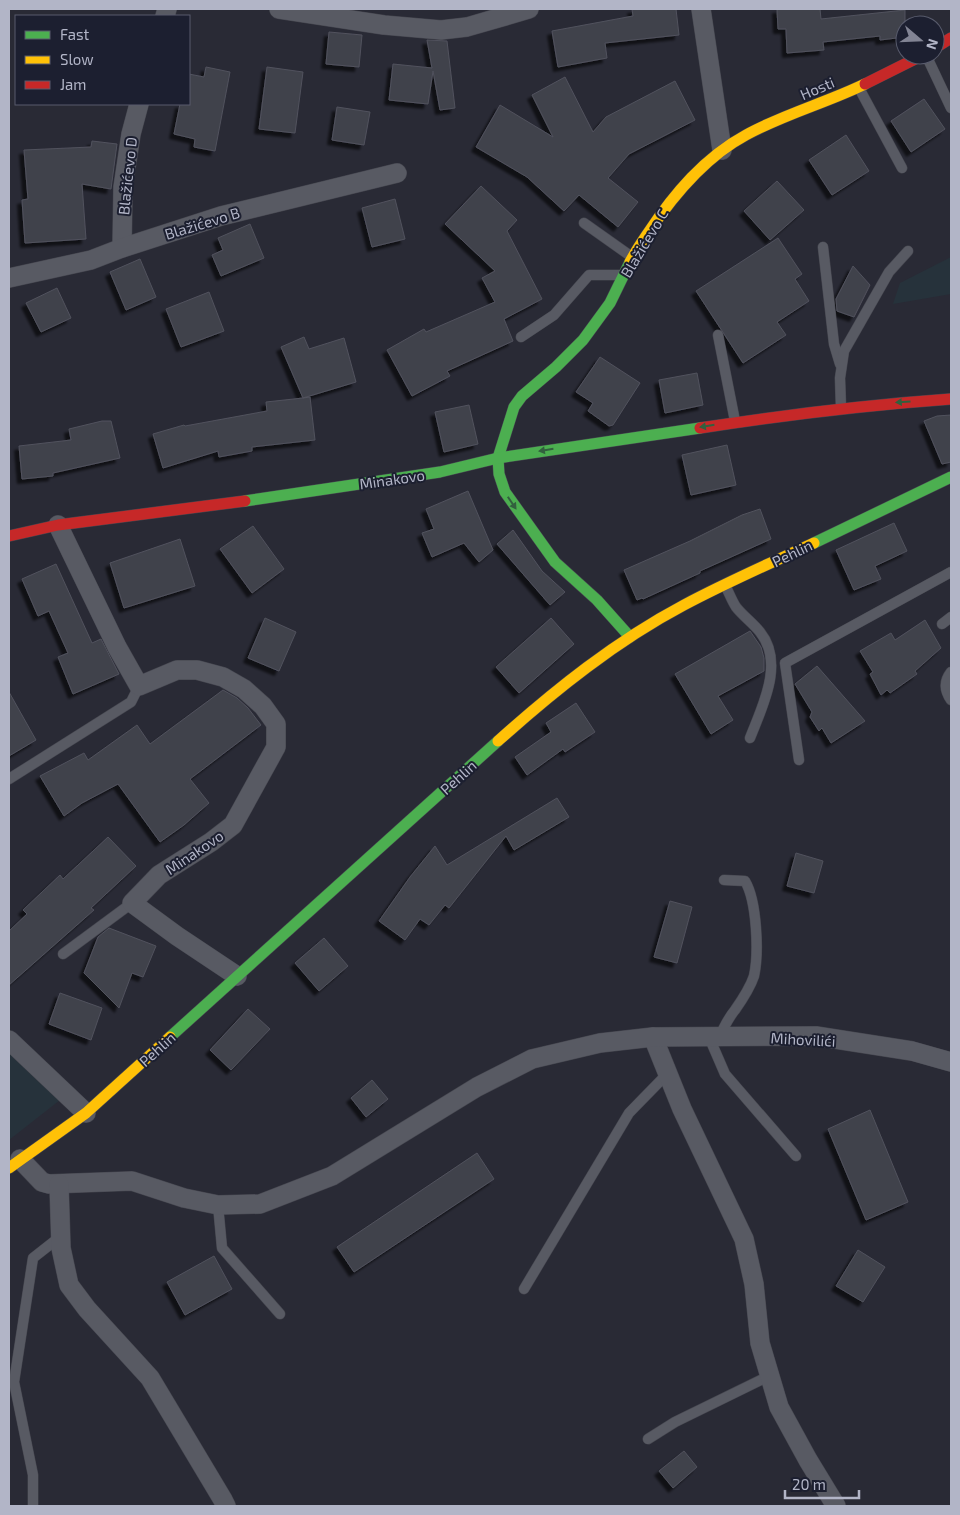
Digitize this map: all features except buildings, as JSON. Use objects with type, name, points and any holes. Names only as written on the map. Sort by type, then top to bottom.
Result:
[{"type":"street","points":[[278,9],[384,25],[441,30],[467,27],[529,9]]},
{"type":"street","points":[[700,9],[722,150]]},
{"type":"street","name":"Hosti","points":[[722,150],[746,135],[779,119],[859,87],[905,65]]},
{"type":"street","name":"Blažićevo D","points":[[122,248],[123,187],[130,134],[140,105]]},
{"type":"street","name":"Blažićevo C","points":[[498,458],[514,407],[522,396],[556,367],[583,340],[610,303],[643,238],[691,177],[722,150]]},
{"type":"street","name":"Blažićevo B","points":[[9,278],[92,260],[122,248],[221,216],[397,173]]},
{"type":"street","points":[[630,637],[597,600],[555,562],[528,526],[505,492],[499,474],[498,458],[841,408],[951,399]]},
{"type":"street","name":"Minakovo","points":[[9,536],[58,525],[237,502],[440,472],[498,458]]},
{"type":"street","name":"Pehlin","points":[[653,1037],[600,1043],[532,1059],[477,1087],[332,1176],[260,1204],[218,1204],[184,1198],[132,1180],[59,1184],[42,1182],[14,1164],[86,1113],[526,716],[605,654],[684,605],[951,477]]},
{"type":"street","points":[[58,525],[117,648],[139,686]]},
{"type":"street","name":"Minakovo","points":[[132,903],[160,875],[211,842],[233,825],[276,747],[276,724],[263,706],[244,689],[222,677],[197,670],[177,670],[139,686]]},
{"type":"street","points":[[132,903],[177,936],[238,976]]},
{"type":"street","name":"Mihovilići","points":[[653,1037],[816,1036],[912,1051],[951,1062]]},
{"type":"street","points":[[653,1037],[682,1109],[744,1239],[754,1284],[760,1343],[779,1407],[836,1506]]},
{"type":"street","points":[[9,1040],[86,1113]]},
{"type":"street","points":[[59,1184],[60,1248],[69,1285],[87,1309],[150,1378],[226,1506]]},
{"type":"lane","points":[[930,65],[951,108]]},
{"type":"lane","points":[[859,87],[902,168]]},
{"type":"lane","points":[[584,223],[632,258]]},
{"type":"lane","points":[[823,247],[834,344],[841,367]]},
{"type":"lane","points":[[841,408],[840,378],[844,351],[889,272],[908,251]]},
{"type":"lane","points":[[521,337],[554,314],[589,275],[624,274]]},
{"type":"lane","points":[[718,335],[735,422]]},
{"type":"lane","points":[[799,760],[785,663],[951,572]]},
{"type":"lane","points":[[725,585],[735,606],[761,634],[769,653],[771,671],[768,691],[750,738]]},
{"type":"lane","points":[[942,624],[951,617]]},
{"type":"lane","points":[[951,672],[945,686],[951,700]]},
{"type":"lane","points":[[9,779],[131,702],[139,686]]},
{"type":"lane","points":[[724,880],[745,881],[748,887],[756,926],[756,954],[754,977],[740,1004],[714,1037],[725,1074],[796,1156]]},
{"type":"lane","name":"Minakovo","points":[[63,954],[132,903]]},
{"type":"lane","points":[[524,1289],[629,1113],[668,1073]]},
{"type":"lane","points":[[218,1204],[222,1248],[280,1314]]},
{"type":"lane","points":[[33,1506],[33,1475],[14,1382],[33,1258],[61,1236]]},
{"type":"lane","points":[[648,1438],[675,1422],[770,1376]]},
{"type":"shaded area","points":[[951,257],[951,294],[893,304],[900,283]]},
{"type":"shaded area","points":[[9,1052],[60,1100],[9,1140]]},
{"type":"traffic: fast","points":[[630,262],[610,303],[583,340],[556,367],[522,396],[514,407],[498,458],[499,474],[505,492],[555,562],[597,600],[630,637]]},
{"type":"traffic: fast","points":[[245,501],[440,472],[498,458],[700,428]]},
{"type":"traffic: fast","points":[[814,543],[951,477]]},
{"type":"traffic: fast","points":[[170,1037],[498,741]]},
{"type":"traffic: slow","points":[[630,262],[669,204],[691,178],[717,154],[760,128],[865,84]]},
{"type":"traffic: slow","points":[[498,741],[564,685],[634,634],[700,597],[814,543]]},
{"type":"traffic: slow","points":[[9,1168],[86,1113],[170,1037]]},
{"type":"traffic: jam","points":[[945,42],[951,38]]},
{"type":"traffic: jam","points":[[865,84],[903,65]]},
{"type":"traffic: jam","points":[[700,428],[826,411],[951,399]]},
{"type":"traffic: jam","points":[[9,536],[58,525],[245,501]]}]
